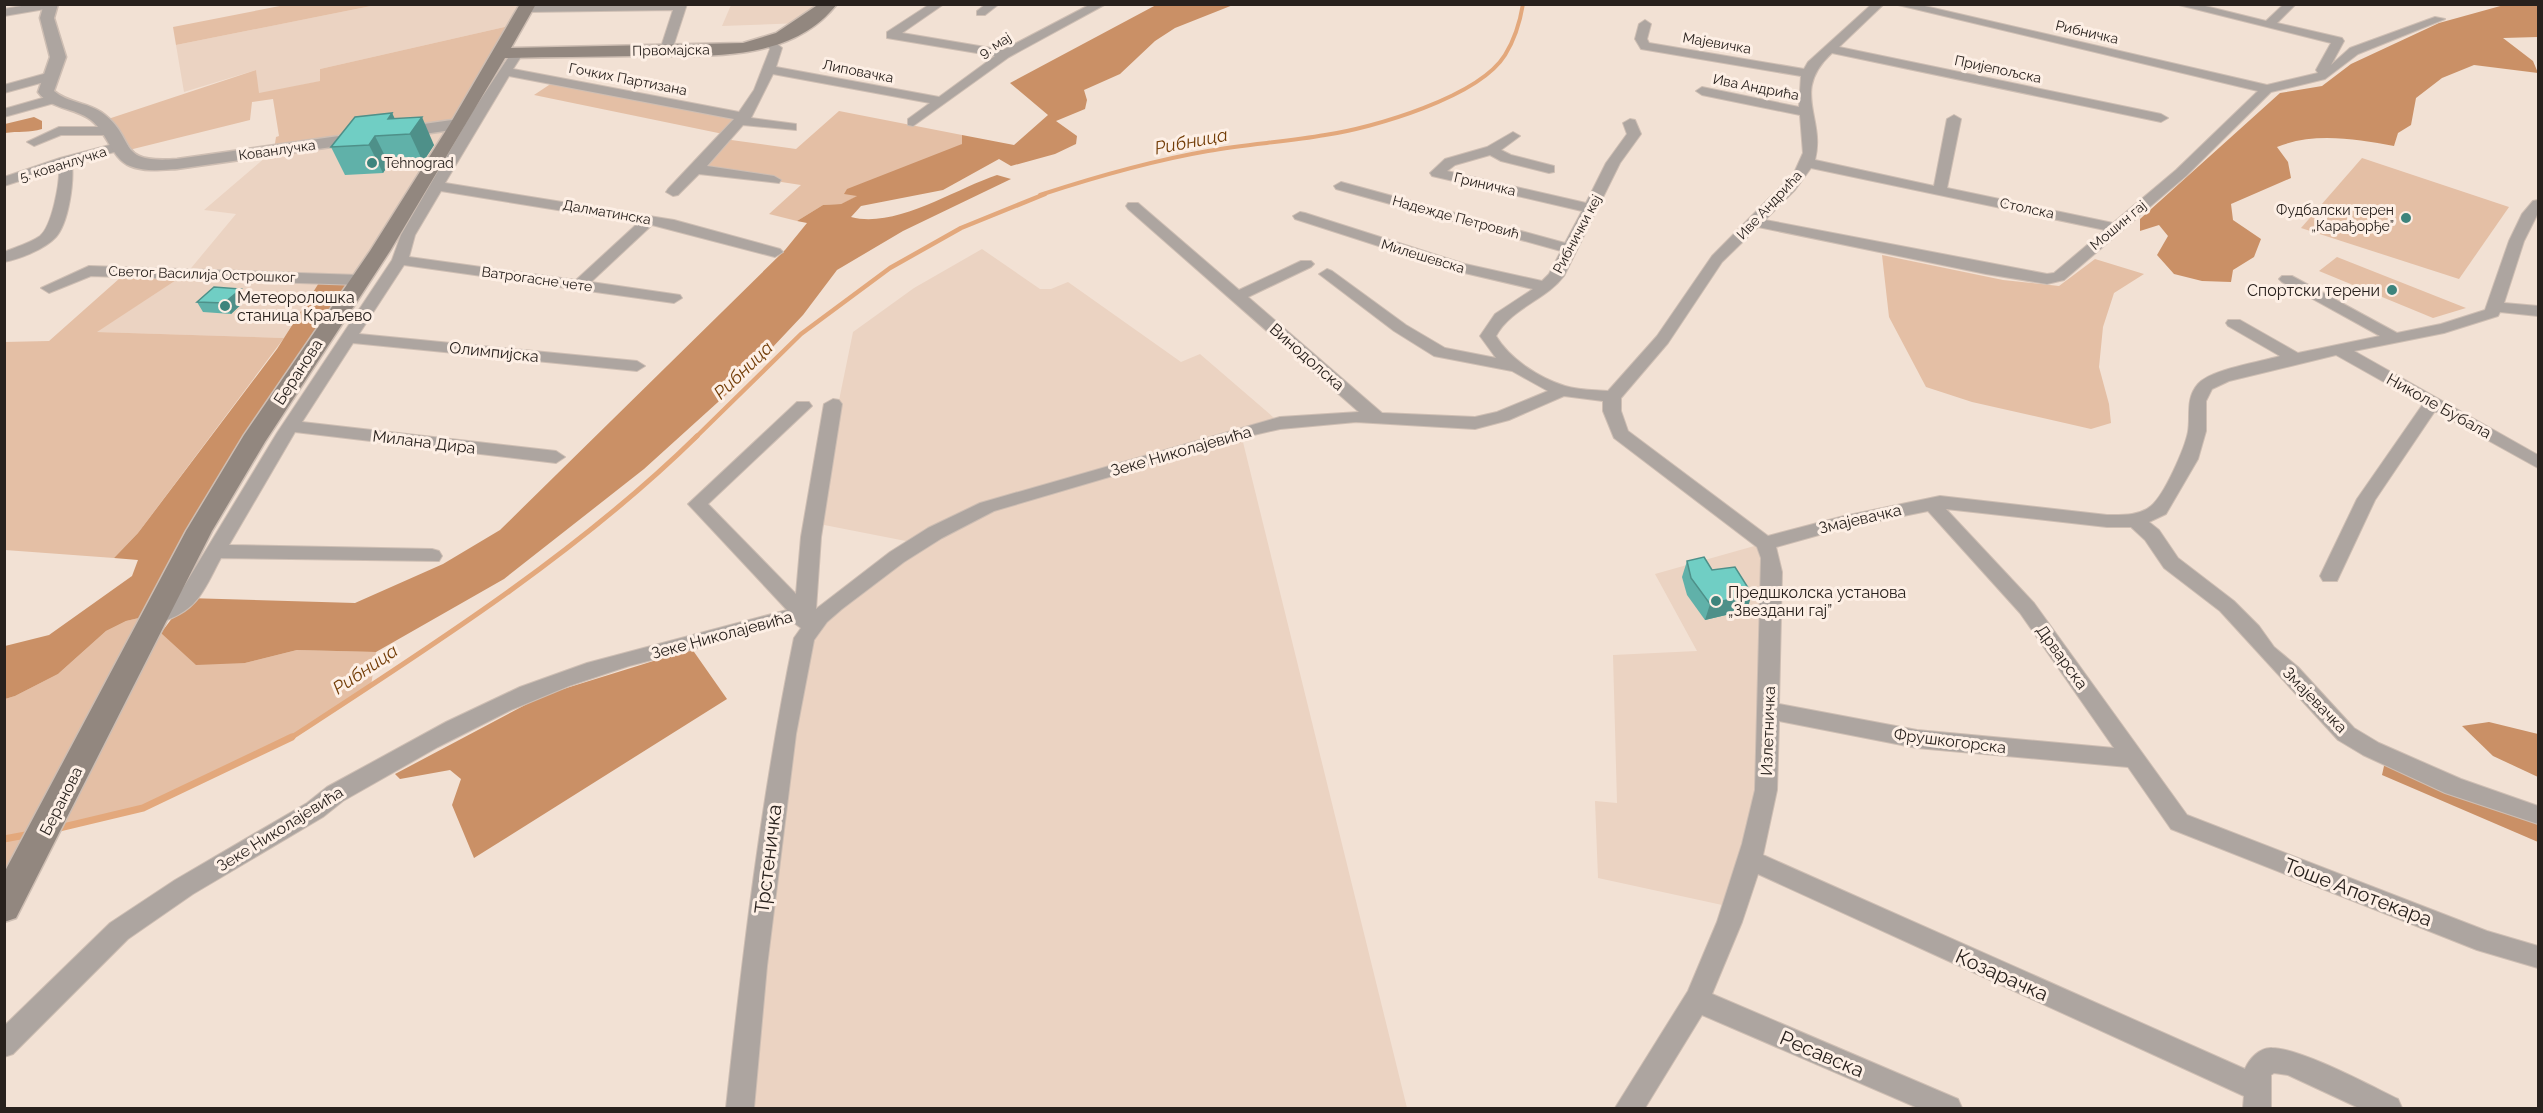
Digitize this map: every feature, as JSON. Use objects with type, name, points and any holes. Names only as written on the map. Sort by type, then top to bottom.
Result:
[{"type":"main road","name":"Првомајска","points":[[510,52],[728,50],[771,43],[829,4]]},
{"type":"main road","name":"Беранова","points":[[10,898],[227,482],[359,280],[394,253],[459,124],[510,52],[527,7]]},
{"type":"street","points":[[939,4],[891,35],[1005,54]]},
{"type":"street","points":[[981,13],[994,4]]},
{"type":"street","name":"9. мај","points":[[913,122],[1005,54],[1101,4]]},
{"type":"street","points":[[1807,73],[1829,49],[1879,4]]},
{"type":"street","name":"Рибничка","points":[[1899,4],[2267,88]]},
{"type":"street","points":[[2180,4],[2338,41],[2321,70],[2321,76]]},
{"type":"street","points":[[2269,24],[2291,4]]},
{"type":"street","points":[[4,13],[51,5],[47,18],[58,57],[46,92],[53,99],[4,113]]},
{"type":"street","points":[[666,50],[680,5]]},
{"type":"street","name":"Беранова","points":[[527,7],[680,5]]},
{"type":"street","points":[[2267,88],[2321,76],[2336,67],[2354,51],[2439,19]]},
{"type":"street","name":"Мајевичка","points":[[1645,24],[1641,39],[1645,46],[1807,73]]},
{"type":"street","points":[[673,192],[743,119],[771,70],[776,48],[771,43]]},
{"type":"street","name":"Пријепољска","points":[[1829,49],[2161,118]]},
{"type":"street","name":"Беранова","points":[[155,617],[187,598],[291,426],[351,338],[394,253],[505,71],[510,52]]},
{"type":"street","name":"Липовачка","points":[[771,70],[940,101]]},
{"type":"street","name":"Гочких Партизана","points":[[505,71],[791,127]]},
{"type":"street","name":"Иве Андрића","points":[[1612,397],[1668,332],[1716,260],[1808,163],[1810,153],[1804,112],[1807,73]]},
{"type":"street","points":[[4,89],[51,76]]},
{"type":"street","name":"Мошин гај","points":[[1754,222],[2047,279],[2059,277],[2181,172],[2267,88]]},
{"type":"street","name":"Ива Андрића","points":[[1702,91],[1804,112]]},
{"type":"street","name":"Кованлучка","points":[[53,99],[95,115],[111,131],[127,158],[132,161],[164,165],[459,124]]},
{"type":"street","points":[[1940,190],[1954,119]]},
{"type":"street","name":"Рибнички кеј","points":[[1562,391],[1529,376],[1493,347],[1488,336],[1492,325],[1547,287],[1571,249],[1613,163],[1634,134],[1630,123]]},
{"type":"street","points":[[34,142],[59,131],[111,131]]},
{"type":"street","name":"Гриничка","points":[[1513,136],[1492,150],[1450,162],[1437,173],[1592,209]]},
{"type":"street","name":"5. кованлучка","points":[[4,182],[64,161],[121,146]]},
{"type":"street","name":"Гриничка","points":[[1492,150],[1506,158],[1549,169]]},
{"type":"street","points":[[4,258],[44,240],[52,232],[67,183],[64,161]]},
{"type":"street","name":"Столска","points":[[1808,163],[2114,228]]},
{"type":"street","points":[[696,169],[774,180]]},
{"type":"street","name":"Далматинска","points":[[436,186],[649,220],[697,230],[775,252]]},
{"type":"street","name":"Надежде Петровић","points":[[1341,186],[1571,249]]},
{"type":"street","points":[[2538,204],[2531,211],[2516,244],[2495,307],[2538,311]]},
{"type":"street","name":"Винодолска","points":[[1134,206],[1376,417]]},
{"type":"street","name":"Милешевска","points":[[1300,216],[1461,268],[1547,287]]},
{"type":"street","points":[[580,284],[649,220]]},
{"type":"street","name":"Ватрогасне чете","points":[[394,253],[674,298]]},
{"type":"street","points":[[1238,296],[1306,264]]},
{"type":"street","name":"Светог Василија Острошког","points":[[49,288],[89,271],[359,280]]},
{"type":"street","points":[[1327,274],[1400,327],[1440,352],[1519,368]]},
{"type":"street","points":[[2287,279],[2395,338]]},
{"type":"street","name":"Змајевачка","points":[[1765,543],[1933,502],[1969,504],[2107,521],[2135,521],[2159,510],[2189,459],[2197,431],[2197,401],[2205,386],[2223,377],[2295,358],[2445,328],[2492,313],[2495,307]]},
{"type":"street","points":[[2234,323],[2295,358]]},
{"type":"street","name":"Олимпијска","points":[[351,338],[638,366]]},
{"type":"street","name":"Николе Бубала","points":[[2340,350],[2538,462]]},
{"type":"street","name":"Зеке Николајевића","points":[[4,1045],[119,931],[184,888],[315,810],[335,794],[487,711],[588,670],[811,615],[917,543],[987,507],[1280,423],[1376,417],[1475,423],[1503,416],[1562,391],[1612,397]]},
{"type":"street","points":[[1612,397],[1612,411],[1620,434],[1765,543]]},
{"type":"street","points":[[2330,576],[2366,499],[2432,403]]},
{"type":"street","points":[[811,615],[811,537],[833,404]]},
{"type":"street","points":[[803,406],[698,504],[811,615]]},
{"type":"street","name":"Милана Дира","points":[[291,426],[556,457]]},
{"type":"street","name":"Дрварска","points":[[1933,502],[1942,517],[2026,608],[2179,822]]},
{"type":"street","name":"Змајевачка","points":[[2135,521],[2152,535],[2171,563],[2227,606],[2346,734],[2371,750],[2453,786],[2538,815]]},
{"type":"street","name":"Излетничка","points":[[1629,1108],[1696,1000],[1736,908],[1750,860],[1766,790],[1772,572],[1771,558],[1765,543]]},
{"type":"street","points":[[215,551],[432,556]]},
{"type":"street","name":"Трстеничка","points":[[740,1108],[754,966],[782,757],[804,638],[811,615]]},
{"type":"street","name":"Фрушкогорска","points":[[1769,711],[1926,740],[2133,759]]},
{"type":"street","name":"Тоше Апотекара","points":[[2179,822],[2486,942],[2538,957]]},
{"type":"street","name":"Козарачка","points":[[1750,860],[2256,1098]]},
{"type":"street","name":"Ресавска","points":[[1696,1000],[1948,1108]]},
{"type":"street","points":[[2256,1098],[2258,1069],[2265,1062],[2290,1063],[2388,1108]]},
{"type":"shaded area","points":[[285,5],[376,5],[176,45],[173,27]]},
{"type":"shaded area","points":[[376,5],[528,5],[518,24],[320,69],[321,81],[258,94],[256,70],[184,92],[176,45]]},
{"type":"shaded area","points":[[731,5],[829,5],[803,23],[722,26]]},
{"type":"shaded area","points":[[1156,5],[1233,5],[1175,28],[1155,41],[1120,74],[1084,90],[1087,100],[1085,109],[1056,121],[1077,136],[1076,144],[1055,154],[1011,166],[999,159],[943,190],[861,206],[851,217],[868,219],[886,217],[925,206],[997,175],[1011,179],[903,231],[837,270],[803,315],[738,384],[644,469],[504,579],[376,652],[297,650],[245,663],[196,665],[161,633],[187,598],[355,603],[443,564],[500,530],[785,250],[807,223],[797,221],[823,205],[841,204],[857,196],[844,194],[847,189],[962,144],[962,135],[1014,145],[1048,115],[1010,83]]},
{"type":"shaded area","points":[[2504,5],[2538,5],[2538,37],[2503,38],[2533,61],[2538,73],[2474,65],[2442,78],[2416,98],[2411,125],[2398,133],[2394,146],[2350,139],[2320,138],[2291,142],[2277,147],[2288,162],[2291,178],[2231,204],[2233,220],[2261,239],[2254,257],[2233,270],[2231,282],[2202,281],[2174,274],[2157,255],[2168,236],[2159,225],[2140,231],[2140,219],[2280,93],[2322,86],[2351,64],[2439,23]]},
{"type":"shaded area","points":[[518,24],[459,124],[274,150],[276,137],[279,136],[273,99],[252,102],[250,120],[125,151],[102,121],[256,70],[259,93],[320,81],[320,69]]},
{"type":"shaded area","points":[[555,81],[745,117],[728,135],[534,95]]},
{"type":"shaded area","points":[[839,111],[962,135],[963,144],[841,204],[823,205],[797,221],[769,214],[801,185],[696,169],[724,139],[796,149]]},
{"type":"shaded area","points":[[34,117],[42,121],[42,129],[5,133],[5,124]]},
{"type":"shaded area","points":[[459,124],[359,280],[322,278],[284,338],[96,332],[187,273],[236,214],[204,210],[274,150]]},
{"type":"shaded area","name":"Фудбалски терен „Карађорђе”","points":[[2362,158],[2509,207],[2459,279],[2301,228]]},
{"type":"shaded area","points":[[982,249],[1040,289],[1051,289],[1068,282],[1181,362],[1200,354],[1280,423],[1241,434],[1407,1108],[740,1108],[754,966],[804,638],[916,543],[814,523],[853,332],[914,288]]},
{"type":"shaded area","points":[[1882,255],[2003,280],[2059,286],[2095,259],[2144,274],[2114,293],[2103,327],[2099,367],[2109,404],[2111,423],[2091,429],[1972,402],[1926,387],[1889,317]]},
{"type":"shaded area","name":"Спортски терени","points":[[2337,257],[2466,308],[2433,318],[2319,271]]},
{"type":"shaded area","points":[[129,270],[187,273],[97,332],[284,338],[138,533],[114,558],[5,550],[4,342],[49,341]]},
{"type":"shaded area","points":[[322,278],[359,280],[156,614],[126,621],[106,631],[58,674],[5,699],[5,646],[49,635],[132,576],[138,560],[114,558],[138,533],[277,349]]},
{"type":"shaded area","points":[[1765,543],[1769,711],[1736,908],[1598,878],[1595,801],[1617,803],[1613,655],[1697,651],[1655,574]]},
{"type":"shaded area","points":[[156,614],[161,633],[245,663],[297,650],[376,652],[371,686],[283,743],[143,808],[38,832],[5,907],[5,699],[58,674],[106,631],[126,621]]},
{"type":"shaded area","points":[[692,649],[727,699],[474,858],[452,805],[461,779],[450,770],[400,779],[395,774],[544,695]]},
{"type":"shaded area","points":[[2489,722],[2538,734],[2538,777],[2493,756],[2462,726]]},
{"type":"shaded area","points":[[2386,757],[2427,781],[2538,824],[2538,842],[2382,775]]},
{"type":"building","points":[[392,113],[388,119],[422,117],[410,134],[375,136],[369,145],[331,147],[355,117]]},
{"type":"building","points":[[214,287],[241,289],[224,303],[197,302]]},
{"type":"building","points":[[1704,557],[1712,570],[1735,567],[1752,594],[1710,604],[1691,578],[1687,561]]},
{"type":"waterway","name":"Рибница","points":[[1040,195],[1165,160],[1345,131],[1396,118],[1423,108],[1473,84],[1492,70],[1512,43],[1523,4]]},
{"type":"waterway","name":"Рибница","points":[[695,438],[801,334],[890,268],[961,228],[1045,194]]},
{"type":"waterway","name":"Рибница","points":[[289,739],[448,634],[553,559],[603,520],[697,436]]},
{"type":"waterway","name":"Рибница","points":[[55,829],[143,808],[292,737]]},
{"type":"waterway","name":"Рибница","points":[[4,839],[31,834]]},
{"type":"place","name":"Tehnograd","points":[[372,163]]},
{"type":"place","name":"Фудбалски терен „Карађорђе”","points":[[2406,218]]},
{"type":"place","name":"Спортски терени","points":[[2392,290]]},
{"type":"place","name":"Метеоролошка станица Краљево","points":[[225,306]]},
{"type":"place","name":"Предшколска установа „Звездани гај”","points":[[1716,601]]}]
